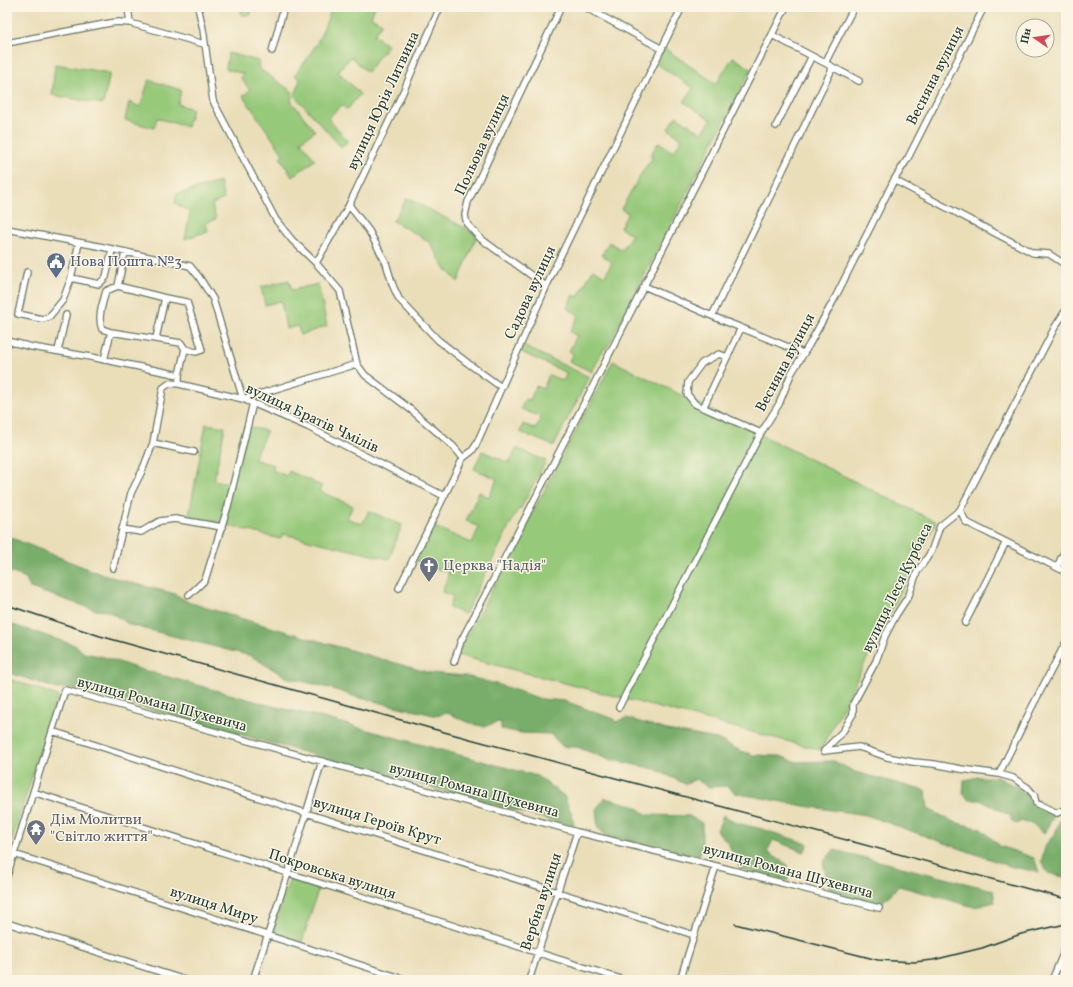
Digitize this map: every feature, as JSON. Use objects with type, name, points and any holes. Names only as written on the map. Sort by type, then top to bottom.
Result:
[{"type":"street","points":[[128,7],[130,23]]},
{"type":"street","points":[[198,7],[203,29],[213,101],[276,220],[292,240],[316,263],[340,291],[357,364],[365,375],[426,423],[453,446],[464,458]]},
{"type":"street","points":[[272,51],[284,7]]},
{"type":"street","name":"вулиця Юрія Литвина","points":[[316,263],[349,205],[403,92],[440,7]]},
{"type":"street","name":"Польова вулиця","points":[[546,286],[481,238],[467,224],[465,215],[468,202],[561,7]]},
{"type":"street","points":[[585,7],[662,49]]},
{"type":"street","name":"Садова вулиця","points":[[399,588],[464,458],[476,445],[546,286],[682,7]]},
{"type":"street","points":[[454,662],[461,640],[508,552],[786,7]]},
{"type":"street","points":[[825,63],[854,7]]},
{"type":"street","name":"Весняна вулиця","points":[[619,708],[761,433],[780,404],[790,374],[809,345],[842,284],[894,180],[908,158],[984,7]]},
{"type":"street","points":[[7,43],[119,22],[130,23],[204,44]]},
{"type":"street","points":[[772,35],[859,81]]},
{"type":"street","points":[[776,126],[812,56]]},
{"type":"street","points":[[712,316],[833,67]]},
{"type":"street","points":[[894,180],[1033,253],[1049,254],[1066,265]]},
{"type":"street","points":[[349,205],[369,231],[386,262],[393,286],[399,299],[438,340],[501,387]]},
{"type":"street","points":[[7,229],[190,266],[200,277],[213,299],[243,399],[357,364]]},
{"type":"street","points":[[27,272],[18,314],[42,319],[49,317],[63,300],[71,278],[79,243]]},
{"type":"street","points":[[71,278],[99,284],[106,277],[112,250]]},
{"type":"street","points":[[118,286],[125,252]]},
{"type":"street","points":[[118,286],[165,298],[187,302],[202,350],[196,352],[185,349],[181,343],[111,332],[102,329],[100,325],[100,317],[106,291],[118,286]]},
{"type":"street","points":[[644,286],[712,316],[803,353]]},
{"type":"street","points":[[156,338],[165,298]]},
{"type":"street","name":"вулиця Леся Курбаса","points":[[1000,774],[886,757],[859,747],[824,751],[843,731],[853,714],[853,704],[876,661],[885,636],[909,595],[918,572],[931,552],[940,526],[960,510],[1055,326],[1066,310]]},
{"type":"street","points":[[58,351],[66,315]]},
{"type":"street","points":[[703,408],[741,328]]},
{"type":"street","points":[[104,360],[111,332]]},
{"type":"street","points":[[7,341],[179,375]]},
{"type":"street","points":[[114,568],[131,493],[142,471],[153,443],[163,388],[170,383],[179,384],[179,375],[185,349]]},
{"type":"street","points":[[727,357],[719,354],[702,363],[688,382],[687,394],[695,404],[761,433]]},
{"type":"street","name":"вулиця Братів Чмілів","points":[[179,384],[243,399],[253,403],[308,427],[444,496]]},
{"type":"street","points":[[189,595],[205,580],[228,506],[253,403]]},
{"type":"street","points":[[153,443],[194,452]]},
{"type":"street","points":[[960,510],[966,522],[1066,572]]},
{"type":"street","points":[[122,529],[141,532],[160,521],[175,519],[222,527]]},
{"type":"street","points":[[965,623],[1006,542]]},
{"type":"street","points":[[1057,567],[1066,548]]},
{"type":"street","points":[[1066,642],[1031,709],[1000,774],[1013,778],[1027,787],[1034,795],[1036,804],[1057,813],[1066,809]]},
{"type":"street","name":"вулиця Романа Шухевича","points":[[52,731],[65,690],[577,832],[879,908]]},
{"type":"street","points":[[7,876],[52,731]]},
{"type":"street","name":"вулиця Героїв Крут","points":[[52,731],[306,813],[694,935]]},
{"type":"street","points":[[253,980],[288,873],[322,761]]},
{"type":"street","name":"Покровська вулиця","points":[[33,792],[624,980]]},
{"type":"street","name":"Вербна вулиця","points":[[529,980],[577,832]]},
{"type":"street","name":"вулиця Миру","points":[[14,854],[407,980]]},
{"type":"street","points":[[680,980],[716,866]]},
{"type":"street","points":[[7,923],[186,980]]},
{"type":"street","points":[[1052,980],[1066,947]]},
{"type":"green space","points":[[241,7],[251,7],[251,15],[241,15]]},
{"type":"green space","points":[[332,7],[375,7],[371,17],[382,23],[374,35],[388,45],[367,72],[351,57],[338,71],[360,94],[347,110],[342,105],[328,118],[348,141],[341,147],[295,96],[300,79],[295,75],[317,43]]},
{"type":"green space","points":[[664,48],[716,84],[733,57],[751,69],[607,348],[603,350],[592,372],[569,361],[573,353],[569,351],[577,336],[570,332],[579,315],[567,308],[573,295],[578,297],[593,269],[605,276],[612,262],[602,255],[609,242],[622,250],[632,234],[620,228],[628,213],[621,209],[644,169],[653,157],[650,155],[659,142],[673,152],[682,139],[668,129],[676,116],[702,133],[711,120],[684,102],[693,88],[657,64]]},
{"type":"green space","points":[[228,53],[259,61],[258,68],[293,92],[291,101],[315,131],[301,141],[315,160],[292,177],[280,157],[283,154],[243,96],[250,90],[241,78],[244,74],[226,69]]},
{"type":"green space","points":[[55,64],[110,73],[103,104],[52,95]]},
{"type":"green space","points":[[149,80],[181,90],[178,104],[192,109],[187,127],[157,118],[154,128],[125,120],[129,102],[140,107]]},
{"type":"green space","points":[[220,182],[224,199],[212,204],[216,219],[206,223],[208,231],[185,239],[190,212],[175,203],[177,194]]},
{"type":"green space","points":[[407,198],[463,227],[477,236],[458,282],[444,267],[430,243],[393,221]]},
{"type":"green space","points":[[289,280],[292,290],[318,284],[327,326],[300,335],[298,326],[286,329],[281,301],[265,305],[261,287]]},
{"type":"green space","points":[[523,346],[589,377],[554,446],[520,432],[523,424],[536,429],[541,417],[521,409],[525,399],[530,400],[536,386],[543,389],[549,375],[563,381],[567,373],[521,352]]},
{"type":"green space","points":[[613,361],[936,522],[821,750],[457,655]]},
{"type":"green space","points":[[206,424],[225,427],[214,480],[231,484],[244,426],[267,431],[253,459],[274,465],[272,470],[287,476],[289,471],[322,486],[319,491],[353,506],[347,518],[362,524],[369,511],[402,525],[389,559],[283,534],[280,539],[189,515]]},
{"type":"green space","points":[[516,448],[546,461],[520,510],[518,509],[465,614],[449,608],[453,596],[442,592],[449,573],[416,561],[432,526],[472,543],[479,527],[466,521],[479,492],[489,497],[497,479],[474,469],[482,451],[509,463]]},
{"type":"green space","points":[[7,536],[103,575],[175,594],[188,602],[430,673],[466,676],[500,685],[541,699],[565,701],[613,718],[615,722],[626,718],[667,730],[717,739],[741,751],[754,755],[780,756],[797,762],[834,761],[855,772],[926,791],[928,809],[954,822],[981,829],[1000,846],[1034,858],[1039,872],[1012,867],[866,815],[804,806],[735,793],[728,786],[708,787],[696,779],[685,784],[655,769],[607,759],[577,747],[563,747],[550,734],[521,733],[501,729],[501,722],[484,726],[478,725],[446,712],[438,716],[356,697],[333,689],[286,677],[251,656],[130,625],[108,611],[96,610],[30,588],[26,578],[7,571]]},
{"type":"green space","points":[[7,623],[77,646],[84,653],[104,657],[136,668],[276,707],[316,716],[537,776],[564,796],[572,815],[574,825],[564,824],[71,688],[57,689],[7,672]]},
{"type":"green space","points":[[7,678],[58,696],[7,855]]},
{"type":"green space","points":[[978,777],[997,777],[1013,785],[1052,810],[1054,815],[1044,834],[1033,824],[1022,821],[1016,824],[1011,820],[1011,816],[980,800],[969,800],[963,794],[964,780]]},
{"type":"green space","points":[[605,798],[633,805],[648,815],[689,816],[702,823],[702,847],[699,856],[688,855],[607,836],[598,828],[596,809]]},
{"type":"green space","points":[[723,815],[737,823],[762,829],[808,844],[804,852],[773,840],[767,852],[788,865],[788,881],[740,869],[728,843],[717,831]]},
{"type":"green space","points":[[1060,820],[1066,820],[1066,878],[1048,873],[1041,862],[1046,844],[1055,834]]},
{"type":"green space","points":[[834,850],[993,890],[995,902],[974,907],[899,886],[878,906],[830,891],[823,862]]},
{"type":"green space","points":[[290,878],[319,887],[302,942],[272,932]]},
{"type":"railway","points":[[7,605],[100,636],[444,732],[1066,899]]},
{"type":"railway","points":[[735,924],[878,960],[914,962],[933,960],[982,948],[1021,934],[1066,924]]},
{"type":"place","name":"Нова Пошта №3","points":[[56,279]]},
{"type":"place","name":"Церква \"Надія\"","points":[[429,583]]},
{"type":"place","name":"Дім Молитви \"Світло життя\"","points":[[36,846]]}]
